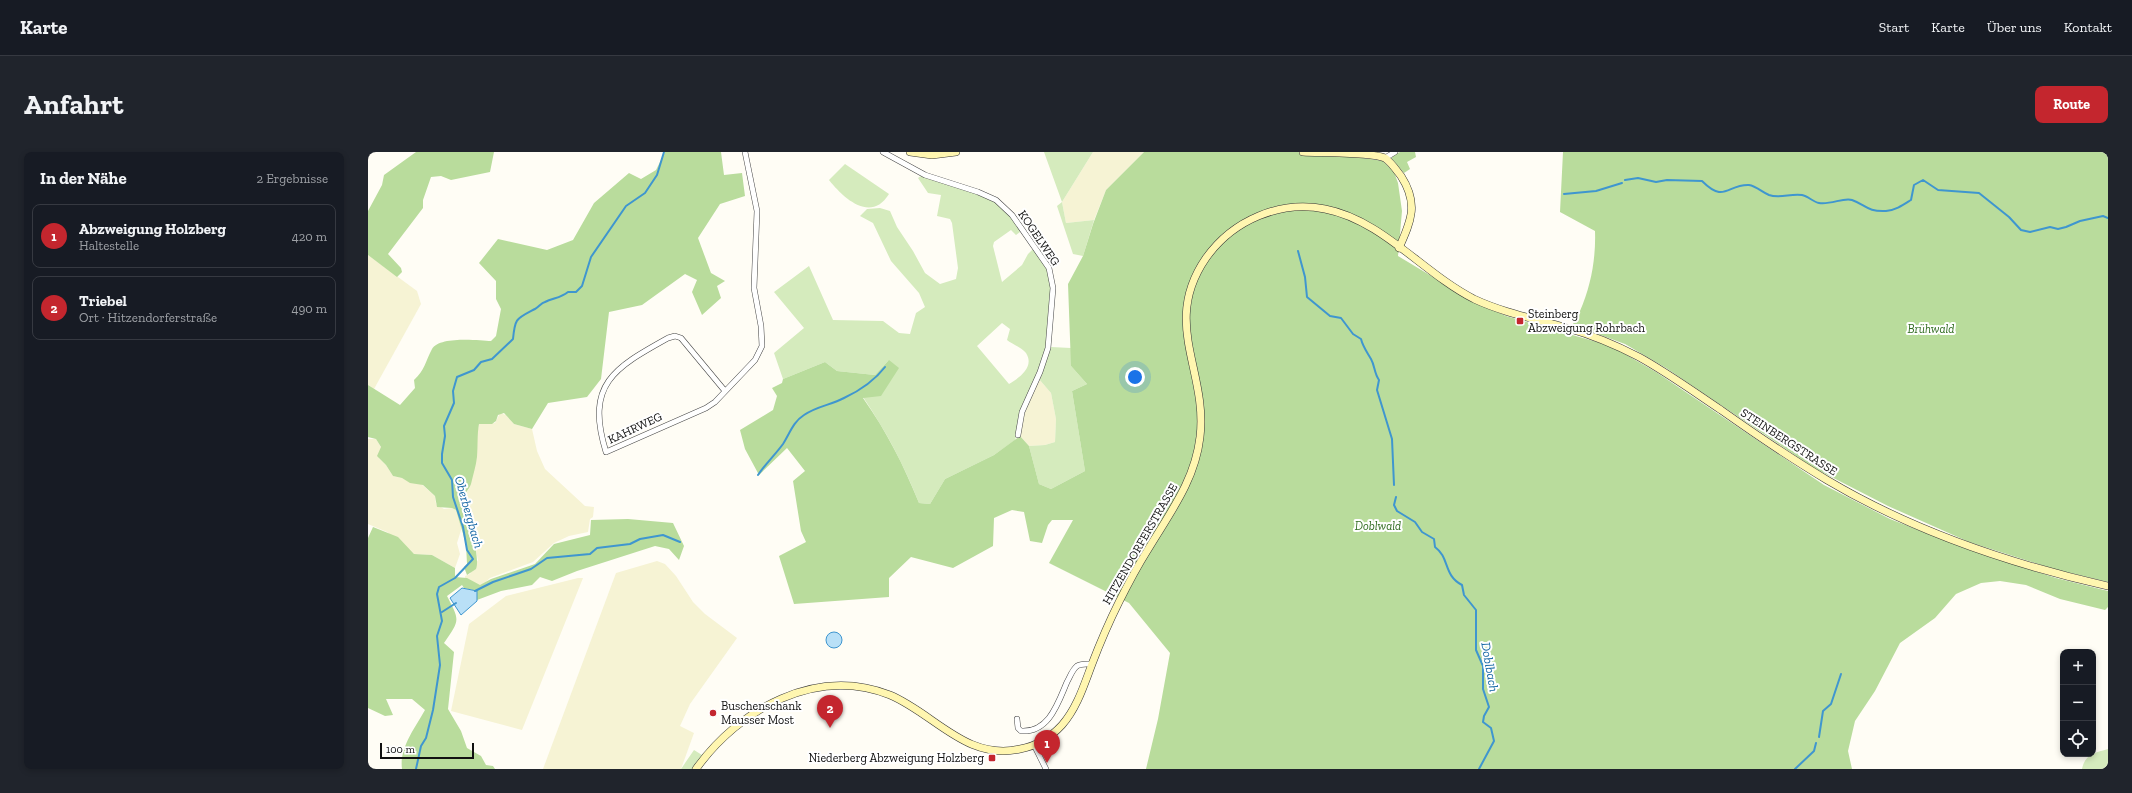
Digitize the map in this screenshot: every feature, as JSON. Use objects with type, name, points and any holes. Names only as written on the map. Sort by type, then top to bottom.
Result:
[{"type":"main road","points":[[910,152],[932,155],[956,152]]},
{"type":"main road","points":[[1303,152],[1385,158],[1397,170],[1405,183],[1412,208],[1410,224],[1399,248]]},
{"type":"main road","name":"HITZENDORFERSTRASSE","points":[[696,769],[726,735],[755,713],[793,694],[826,686],[855,686],[893,697],[945,731],[980,748],[1008,751],[1034,745],[1051,735],[1069,716],[1105,632],[1130,580],[1182,496],[1197,456],[1200,436],[1198,392],[1188,347],[1186,324],[1187,304],[1193,284],[1207,256],[1227,235],[1248,221],[1269,212],[1297,206],[1319,208],[1348,215],[1369,226],[1441,279],[1469,296]]},
{"type":"main road","name":"STEINBERGSTRASSE","points":[[1469,296],[1488,305],[1594,337],[1638,357],[1830,482],[1898,517],[1968,546],[2021,564],[2108,586]]},
{"type":"street","name":"KAHRWEG","points":[[725,391],[681,338],[675,336],[668,338],[622,365],[606,383],[601,398],[600,417],[606,452],[706,408],[725,391],[758,356],[763,339],[754,288],[757,212],[745,152]]},
{"type":"street","name":"KOGELWEG","points":[[883,152],[925,175],[978,192],[996,200],[1012,215],[1049,268],[1053,288],[1048,348],[1040,372],[1022,412],[1018,435]]},
{"type":"street","points":[[1385,158],[1395,152]]},
{"type":"street","points":[[1017,719],[1018,728],[1021,731],[1033,729],[1044,724],[1053,714],[1073,669],[1081,664],[1092,664]]},
{"type":"street","points":[[1034,745],[1046,769]]},
{"type":"shaded area","points":[[1093,152],[1144,152],[1106,190],[1094,220],[1066,223],[1062,202]]},
{"type":"shaded area","points":[[368,255],[417,291],[421,304],[374,389],[368,385]]},
{"type":"shaded area","points":[[1039,379],[1051,393],[1056,419],[1055,442],[1045,445],[1029,446],[1020,436],[1023,417]]},
{"type":"shaded area","points":[[500,413],[506,415],[514,424],[532,429],[537,451],[545,469],[585,506],[594,507],[593,517],[590,519],[588,532],[569,536],[554,543],[533,562],[490,578],[481,586],[465,582],[465,576],[470,574],[478,560],[467,510],[462,502],[463,497],[469,489],[477,456],[476,438],[479,424],[495,423]]},
{"type":"shaded area","points":[[368,439],[376,439],[382,449],[379,458],[386,465],[393,476],[402,478],[412,483],[420,483],[435,496],[436,504],[444,509],[452,508],[456,510],[462,527],[457,543],[460,554],[455,568],[432,555],[414,554],[387,532],[368,524]]},
{"type":"shaded area","points":[[657,561],[665,564],[676,576],[693,602],[705,614],[737,638],[690,704],[680,726],[694,733],[681,769],[543,769],[616,573]]},
{"type":"shaded area","points":[[583,578],[522,730],[451,711],[469,624],[506,596]]},
{"type":"green space","points":[[416,152],[494,152],[490,172],[451,180],[441,176],[431,177],[423,200],[423,208],[388,254],[401,268],[402,272],[397,277],[368,255],[368,211],[382,185],[384,175]]},
{"type":"green space","points":[[665,152],[721,152],[724,175],[742,173],[745,196],[720,204],[698,238],[711,273],[725,281],[717,286],[721,298],[702,315],[692,292],[697,280],[685,274],[642,305],[609,312],[601,379],[587,397],[548,403],[532,429],[514,424],[504,413],[498,415],[496,421],[492,424],[479,424],[476,464],[471,484],[464,496],[463,501],[477,555],[476,569],[467,575],[464,567],[467,564],[466,544],[456,510],[452,508],[437,507],[435,496],[423,485],[410,483],[402,478],[393,476],[386,465],[377,456],[381,447],[376,439],[368,437],[368,385],[400,405],[415,388],[414,380],[420,373],[432,349],[436,345],[450,340],[491,341],[496,336],[501,309],[496,299],[496,281],[479,263],[498,239],[547,250],[573,240],[594,203],[629,173],[641,179],[656,170]]},
{"type":"green space","points":[[1044,152],[1093,152],[1062,202]]},
{"type":"green space","name":"Doblwald","points":[[1144,152],[1298,152],[1350,156],[1383,161],[1394,172],[1398,183],[1402,211],[1398,256],[1473,301],[1506,316],[1611,346],[1656,372],[1824,485],[1890,519],[1967,549],[2056,578],[2108,591],[2108,607],[2105,610],[2060,599],[2026,585],[2000,581],[1981,583],[1956,594],[1935,618],[1900,643],[1875,691],[1855,721],[1848,751],[1852,769],[1146,769],[1158,719],[1170,653],[1129,603],[1049,563],[1073,520],[1052,520],[1048,525],[1042,543],[1030,541],[1024,512],[1012,510],[994,518],[993,546],[953,568],[911,557],[889,578],[889,597],[794,604],[779,556],[806,542],[801,531],[793,481],[805,471],[787,448],[759,475],[745,449],[740,430],[773,410],[777,396],[772,388],[782,383],[783,379],[825,362],[837,371],[875,375],[889,360],[899,368],[881,396],[863,398],[880,423],[894,449],[919,503],[930,504],[945,479],[994,455],[1020,436],[1029,446],[1039,484],[1051,489],[1085,471],[1072,391],[1087,384],[1071,366],[1068,284],[1083,256],[1106,190]]},
{"type":"green space","points":[[1400,152],[1415,152],[1416,157],[1407,162],[1410,169],[1404,173],[1392,159],[1392,156]]},
{"type":"green space","name":"Brühwald","points":[[1563,152],[2108,152],[2108,582],[2054,569],[1969,542],[1888,506],[1814,468],[1666,368],[1625,344],[1573,325],[1584,301],[1590,282],[1594,262],[1595,231],[1560,212]]},
{"type":"green space","points":[[845,164],[889,194],[882,203],[874,207],[858,205],[835,187],[829,180]]},
{"type":"green space","points":[[921,176],[936,179],[983,196],[999,204],[1013,218],[1020,232],[1016,235],[1011,230],[994,242],[993,246],[1002,282],[1022,265],[1028,254],[1034,248],[1044,262],[1051,279],[1046,348],[1015,440],[994,455],[945,479],[930,504],[919,503],[894,448],[863,397],[889,360],[875,375],[837,371],[825,362],[783,379],[774,353],[804,328],[774,292],[809,266],[833,320],[883,321],[899,333],[910,334],[916,313],[925,307],[919,293],[891,261],[873,223],[860,216],[867,209],[880,208],[890,211],[897,227],[925,273],[940,284],[956,279],[958,268],[952,223],[950,219],[937,216],[941,195],[928,193],[918,178]],"holes":[[[1002,323],[1010,329],[1007,340],[1026,353],[1029,363],[1025,372],[1009,384],[977,346]]]},
{"type":"green space","points":[[1062,202],[1066,223],[1094,220],[1083,256],[1073,254],[1057,206]]},
{"type":"green space","points":[[1051,347],[1071,348],[1071,366],[1087,384],[1072,391],[1085,471],[1051,489],[1039,484],[1029,446],[1045,445],[1055,442],[1056,419],[1051,393],[1039,379]]},
{"type":"green space","points":[[628,519],[673,523],[684,546],[679,560],[669,549],[655,546],[577,571],[552,581],[540,577],[532,585],[501,591],[477,600],[477,591],[464,588],[462,585],[447,596],[456,616],[455,625],[444,643],[454,652],[448,709],[461,731],[467,748],[481,756],[486,765],[493,766],[495,769],[402,769],[405,746],[425,710],[412,699],[386,699],[393,715],[385,716],[368,708],[368,538],[373,527],[398,537],[414,554],[432,555],[455,568],[455,577],[467,578],[480,585],[491,579],[535,564],[554,544],[590,535],[591,520]]},
{"type":"green space","points":[[2108,749],[2108,769],[2082,769],[2083,764],[2088,757],[2096,757],[2096,753]]},
{"type":"green space","points":[[694,750],[702,755],[692,769],[681,769]]},
{"type":"water","points":[[462,588],[477,591],[477,601],[461,615],[450,598]]},
{"type":"water","points":[[834,632],[841,637],[842,640],[837,647],[834,648],[827,643],[826,640],[831,633]]},
{"type":"waterway","name":"Oberbergbach","points":[[416,769],[421,746],[426,738],[433,710],[440,665],[437,636],[442,621],[437,594],[439,587],[455,578],[473,559],[467,550],[463,527],[453,497],[452,480],[442,463],[445,436],[444,426],[454,403],[453,391],[457,377],[474,370],[481,362],[492,359],[513,339],[516,323],[520,317],[544,303],[560,297],[568,292],[576,292],[582,286],[591,257],[626,206],[645,193],[657,175],[664,152]]},
{"type":"waterway","points":[[1625,180],[1638,178],[1656,182],[1667,180],[1702,181],[1710,188],[1721,192],[1742,185],[1749,185],[1773,196],[1802,195],[1817,202],[1824,203],[1849,199],[1871,209],[1880,211],[1893,210],[1911,200],[1914,185],[1923,180],[1938,190],[1979,193],[2009,217],[2021,230],[2030,232],[2050,227],[2058,229],[2080,221],[2103,216],[2108,218]]},
{"type":"waterway","points":[[1564,194],[1596,191],[1622,183]]},
{"type":"waterway","name":"Doblbach","points":[[1298,251],[1305,277],[1307,297],[1330,316],[1341,318],[1353,334],[1361,339],[1372,362],[1379,380],[1377,390],[1392,439],[1394,485]]},
{"type":"waterway","points":[[758,475],[783,444],[794,424],[800,418],[809,412],[855,392],[872,381],[885,367]]},
{"type":"waterway","name":"Doblbach","points":[[1396,497],[1394,505],[1397,511],[1415,522],[1422,532],[1434,539],[1435,547],[1443,556],[1449,571],[1456,581],[1462,585],[1464,595],[1476,610],[1476,650],[1483,666],[1483,689],[1489,707],[1484,716],[1483,722],[1491,728],[1494,741],[1479,769]]},
{"type":"waterway","points":[[475,591],[493,582],[531,569],[547,558],[590,554],[597,548],[630,544],[640,539],[663,535],[680,542]]},
{"type":"waterway","points":[[442,612],[456,603]]},
{"type":"waterway","points":[[1819,737],[1823,711],[1831,704],[1841,674]]},
{"type":"waterway","points":[[1795,769],[1814,751],[1816,743]]},
{"type":"place","name":"Steinberg Abzweigung Rohrbach","points":[[1520,321]]},
{"type":"place","name":"Buschenschank Mausser Most","points":[[713,713]]},
{"type":"place","name":"Triebel","points":[[830,728]]},
{"type":"place","name":"Niederberg Abzweigung Holzberg","points":[[992,758]]},
{"type":"place","name":"Abzweigung Holzberg","points":[[1047,763]]}]
